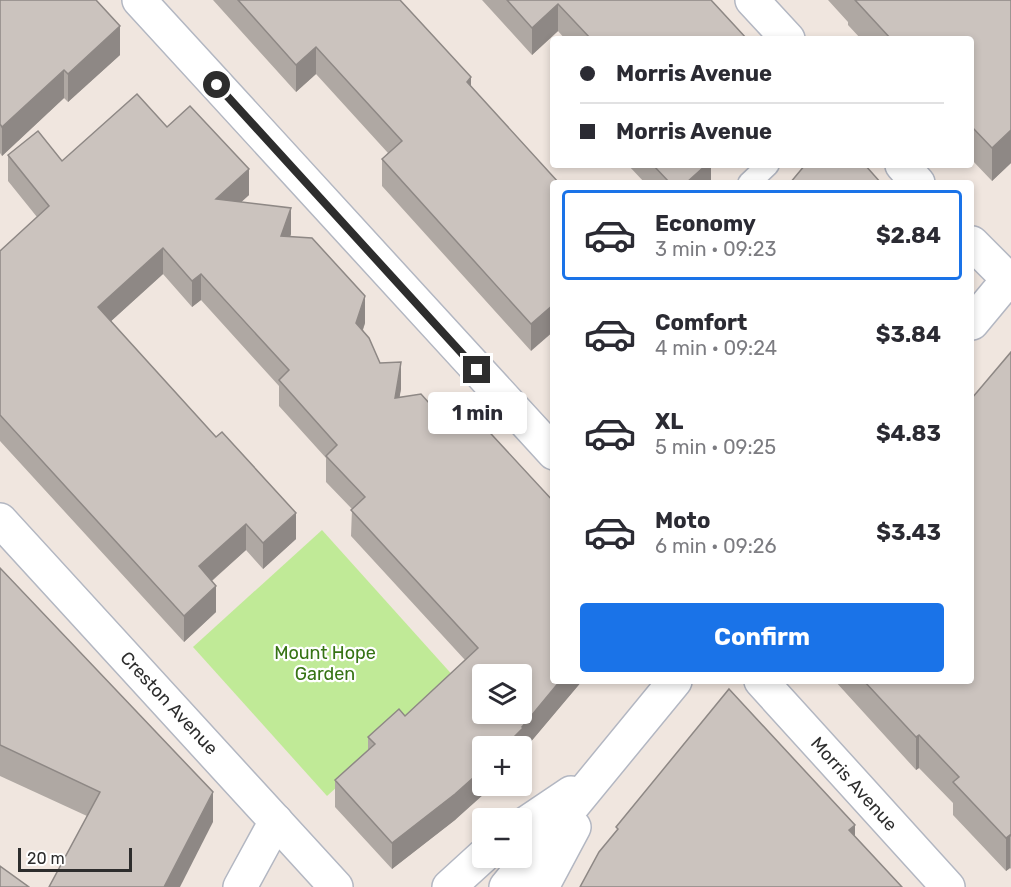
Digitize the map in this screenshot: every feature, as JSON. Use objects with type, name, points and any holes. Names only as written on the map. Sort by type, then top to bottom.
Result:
[{"type":"street","points":[[140,0],[550,449]]},
{"type":"street","points":[[753,0],[785,36]]},
{"type":"street","points":[[905,168],[915,180]]},
{"type":"street","points":[[974,245],[1010,279],[974,321]]},
{"type":"street","name":"Creston Avenue","points":[[0,519],[336,887]]},
{"type":"street","points":[[506,887],[673,684]]},
{"type":"street","name":"Morris Avenue","points":[[764,684],[948,887]]},
{"type":"street","points":[[532,819],[602,772]]},
{"type":"street","points":[[542,887],[602,772]]},
{"type":"street","points":[[240,887],[276,821]]},
{"type":"street","points":[[449,887],[472,866]]},
{"type":"lane","points":[[752,180],[765,168]]},
{"type":"green space","name":"Mount Hope Garden","points":[[322,530],[456,679],[327,796],[193,647]]},
{"type":"building","points":[[0,0],[96,0],[120,26],[68,74],[64,70],[2,127],[0,124]]},
{"type":"building","points":[[238,0],[400,0],[471,77],[467,82],[556,180],[550,180],[550,307],[531,324],[382,159],[402,141],[316,47],[296,65]]},
{"type":"building","points":[[507,0],[711,0],[744,36],[588,36],[558,4],[532,28]]},
{"type":"building","points":[[855,0],[1011,0],[1011,130],[992,148],[974,129],[974,36],[888,36]]},
{"type":"building","points":[[137,94],[167,127],[190,106],[249,169],[216,199],[291,208],[281,236],[312,238],[365,296],[356,323],[369,338],[380,363],[401,362],[395,398],[421,394],[438,413],[456,396],[550,498],[550,684],[558,684],[532,715],[532,664],[472,664],[472,724],[524,724],[523,728],[515,736],[472,736],[472,779],[392,843],[335,780],[375,744],[368,737],[399,709],[405,716],[478,648],[351,510],[365,497],[326,456],[337,445],[279,380],[289,370],[201,274],[192,281],[163,248],[98,307],[216,437],[222,432],[296,513],[263,543],[246,524],[199,566],[216,586],[184,616],[0,415],[0,251],[49,206],[8,155],[38,131],[62,161]]},
{"type":"building","points":[[656,168],[703,168],[689,180],[667,180]]},
{"type":"building","points":[[802,168],[868,168],[878,180],[792,180]]},
{"type":"building","points":[[1011,352],[1011,836],[1006,838],[953,782],[959,777],[919,735],[916,737],[867,684],[974,684],[974,396]]},
{"type":"building","points":[[0,568],[213,792],[164,887],[49,887],[100,792],[0,745]]},
{"type":"building","points":[[729,689],[855,825],[849,830],[902,887],[580,887],[599,852],[618,829],[616,827]]},
{"type":"building","points":[[0,866],[29,887],[0,887]]},
{"type":"route","points":[[217,85],[477,370]]}]
